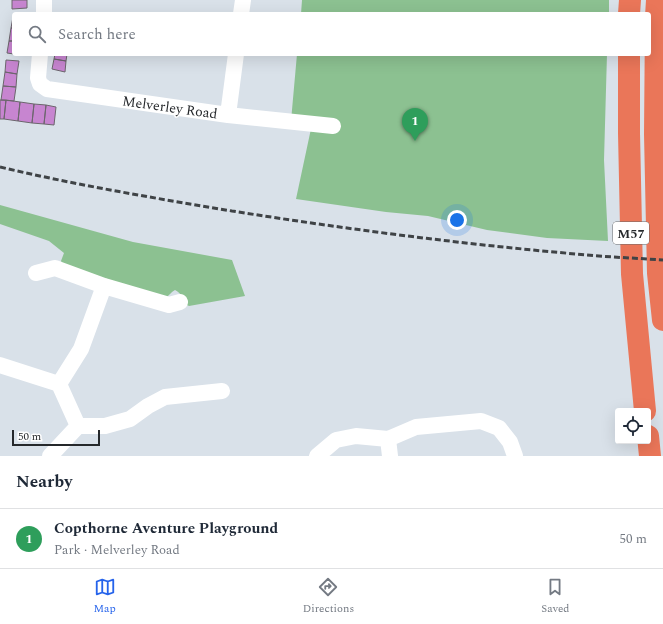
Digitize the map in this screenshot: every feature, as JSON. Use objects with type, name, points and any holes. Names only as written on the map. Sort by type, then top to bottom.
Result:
[{"type":"highway","points":[[629,12],[630,0]]},
{"type":"highway","name":"M57","points":[[657,0],[655,134],[658,273],[663,320]]},
{"type":"highway","name":"M57","points":[[629,56],[632,274],[646,408]]},
{"type":"highway","points":[[649,444],[650,456]]},
{"type":"street","points":[[44,0],[44,12]]},
{"type":"street","points":[[241,12],[243,0]]},
{"type":"street","name":"Melverley Road","points":[[40,56],[38,78],[40,84],[47,89],[228,115],[333,126]]},
{"type":"street","points":[[228,115],[236,56]]},
{"type":"street","points":[[36,273],[55,268],[104,286],[169,305],[180,302]]},
{"type":"street","points":[[59,384],[82,349],[104,286]]},
{"type":"street","points":[[0,365],[59,384],[78,426]]},
{"type":"street","points":[[50,456],[78,426],[105,426],[130,419],[148,406],[165,397],[222,391]]},
{"type":"street","points":[[317,456],[336,440],[356,436],[388,439],[416,427],[481,421],[499,428],[510,442],[514,456]]},
{"type":"street","points":[[388,439],[390,456]]},
{"type":"green space","points":[[302,0],[609,0],[609,12],[301,12]]},
{"type":"green space","points":[[297,56],[607,56],[604,160],[608,241],[547,238],[487,230],[428,216],[386,212],[296,199],[312,124],[291,121]]},
{"type":"green space","points":[[0,205],[133,242],[232,260],[245,296],[189,306],[181,294],[175,290],[165,298],[63,265],[61,261],[64,253],[49,241],[0,224]]},
{"type":"building","points":[[12,0],[27,0],[27,8],[12,9]]},
{"type":"building","points":[[11,28],[12,28],[12,41],[9,41]]},
{"type":"building","points":[[9,41],[12,41],[12,54],[7,53]]},
{"type":"building","points":[[55,56],[67,56],[66,61],[54,59]]},
{"type":"building","points":[[54,59],[66,61],[65,72],[52,69]]},
{"type":"building","points":[[6,60],[19,61],[17,74],[5,72]]},
{"type":"building","points":[[5,72],[17,74],[16,87],[3,86]]},
{"type":"building","points":[[3,86],[16,87],[14,101],[1,100]]},
{"type":"building","points":[[0,100],[6,100],[4,119],[0,119]]},
{"type":"building","points":[[6,100],[20,102],[18,121],[4,119]]},
{"type":"building","points":[[20,102],[34,104],[32,123],[18,121]]},
{"type":"building","points":[[34,104],[46,105],[44,124],[32,123]]},
{"type":"building","points":[[46,105],[56,107],[54,125],[44,124]]},
{"type":"railway","points":[[0,167],[57,180],[144,196],[318,224],[490,246],[663,260]]},
{"type":"place","name":"Copthorne Aventure Playground","points":[[415,141]]}]
